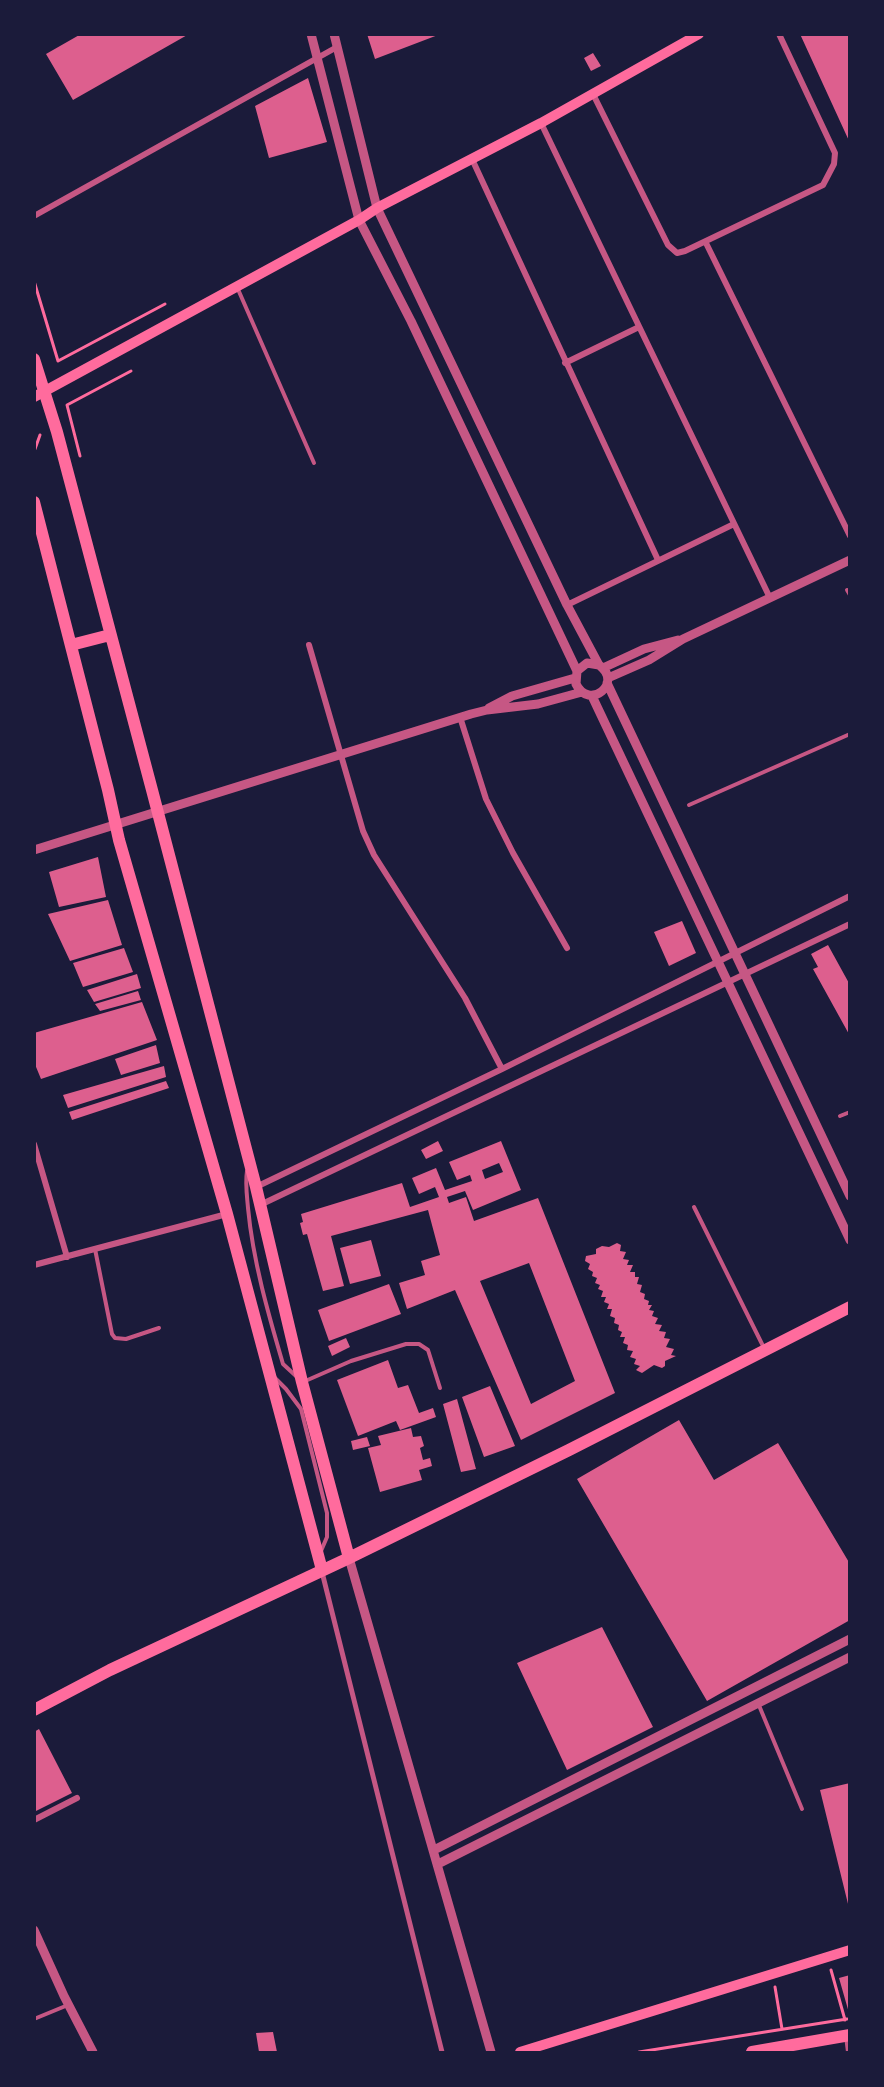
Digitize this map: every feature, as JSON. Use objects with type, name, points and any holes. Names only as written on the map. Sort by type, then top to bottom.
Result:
[{"type":"main road","points":[[40,394],[359,220],[377,208],[541,123],[693,36]]},
{"type":"main road","points":[[34,359],[40,394],[110,635],[249,1158],[302,1382],[349,1558]]},
{"type":"main road","points":[[34,502],[115,824],[227,1214],[320,1564]]},
{"type":"main road","points":[[71,645],[110,635]]},
{"type":"main road","points":[[34,1710],[320,1564],[349,1558],[569,1450],[849,1307]]},
{"type":"main road","points":[[520,2052],[849,1950]]},
{"type":"main road","points":[[752,2052],[848,2036]]},
{"type":"street","points":[[311,34],[359,220],[465,433],[576,674],[576,684],[582,692],[592,696],[849,1240]]},
{"type":"street","points":[[334,34],[377,208],[567,605],[608,680],[849,1196]]},
{"type":"street","points":[[592,94],[668,245],[677,253],[685,251],[706,243],[823,184],[834,164],[835,153],[778,34]]},
{"type":"street","points":[[34,216],[337,47]]},
{"type":"street","points":[[541,123],[770,598]]},
{"type":"street","points":[[472,159],[658,560]]},
{"type":"street","points":[[706,243],[849,536]]},
{"type":"street","points":[[411,321],[429,313]]},
{"type":"street","points":[[566,363],[639,327]]},
{"type":"street","points":[[465,433],[482,425]]},
{"type":"street","points":[[567,605],[734,524]]},
{"type":"street","points":[[519,549],[537,541]]},
{"type":"street","points":[[487,710],[512,696],[576,674],[587,663],[601,666],[644,649],[683,639],[849,560]]},
{"type":"street","points":[[592,696],[602,692],[608,680],[667,651],[683,639]]},
{"type":"street","points":[[309,645],[363,831],[374,855],[465,998],[502,1069]]},
{"type":"street","points":[[34,850],[460,717],[487,710],[538,704],[582,692]]},
{"type":"street","points":[[460,717],[486,799],[513,853],[567,948]]},
{"type":"street","points":[[660,838],[677,829]]},
{"type":"street","points":[[256,1187],[502,1069],[849,896]]},
{"type":"street","points":[[260,1205],[849,924]]},
{"type":"street","points":[[806,1146],[822,1138]]},
{"type":"street","points":[[34,1144],[67,1257]]},
{"type":"street","points":[[34,1265],[227,1214]]},
{"type":"street","points":[[349,1558],[491,2052]]},
{"type":"street","points":[[320,1564],[442,2052]]},
{"type":"street","points":[[434,1850],[849,1639]]},
{"type":"street","points":[[821,1654],[827,1668]]},
{"type":"street","points":[[438,1864],[849,1657]]},
{"type":"street","points":[[565,1783],[574,1795]]},
{"type":"street","points":[[34,1820],[77,1798]]},
{"type":"street","points":[[34,1930],[93,2052]]},
{"type":"street","points":[[848,2036],[849,2052]]},
{"type":"lane","points":[[237,286],[314,463]]},
{"type":"lane","points":[[847,590],[849,595]]},
{"type":"lane","points":[[689,805],[849,734]]},
{"type":"lane","points":[[840,1116],[849,1112]]},
{"type":"lane","points":[[249,1158],[246,1180],[250,1225],[256,1259],[284,1364],[302,1382],[351,1361],[406,1344],[419,1344],[428,1350],[440,1388]]},
{"type":"lane","points":[[694,1208],[765,1349]]},
{"type":"lane","points":[[95,1249],[112,1334],[115,1338],[126,1339],[159,1328]]},
{"type":"lane","points":[[270,1374],[286,1389],[301,1409],[327,1513],[327,1537],[320,1564]]},
{"type":"lane","points":[[758,1703],[802,1809]]},
{"type":"lane","points":[[693,1718],[701,1731]]},
{"type":"lane","points":[[34,2019],[68,2004]]},
{"type":"path","points":[[34,281],[58,361],[165,304]]},
{"type":"path","points":[[81,460],[67,405],[131,371]]},
{"type":"path","points":[[35,449],[40,435]]},
{"type":"path","points":[[639,2052],[847,2019],[831,1970]]},
{"type":"path","points":[[776,1986],[782,2029]]},
{"type":"building","points":[[81,34],[189,34],[73,100],[46,54]]},
{"type":"building","points":[[367,34],[438,34],[438,35],[375,59]]},
{"type":"building","points":[[800,34],[850,34],[850,143]]},
{"type":"building","points":[[593,53],[601,66],[591,71],[584,58]]},
{"type":"building","points":[[308,78],[327,142],[269,158],[255,106]]},
{"type":"building","points":[[98,857],[106,897],[59,907],[49,872]]},
{"type":"building","points":[[108,900],[122,945],[70,961],[48,914]]},
{"type":"building","points":[[682,921],[696,953],[669,966],[654,932]]},
{"type":"building","points":[[828,945],[850,985],[850,1036],[813,969],[818,967],[811,954]]},
{"type":"building","points":[[124,948],[133,972],[83,987],[73,963]]},
{"type":"building","points":[[137,974],[141,988],[94,1002],[87,990]]},
{"type":"building","points":[[138,991],[141,1000],[100,1011],[95,1004]]},
{"type":"building","points":[[142,1002],[157,1040],[41,1079],[34,1062],[34,1033]]},
{"type":"building","points":[[156,1045],[160,1063],[121,1075],[115,1059]]},
{"type":"building","points":[[164,1066],[166,1077],[68,1108],[63,1095]]},
{"type":"building","points":[[166,1081],[169,1088],[72,1120],[69,1112]]},
{"type":"building","points":[[438,1141],[443,1151],[426,1159],[421,1150]]},
{"type":"building","points":[[501,1141],[521,1190],[473,1210],[465,1191],[447,1197],[449,1203],[466,1197],[474,1221],[538,1198],[615,1393],[521,1440],[455,1290],[407,1309],[399,1283],[425,1275],[421,1261],[440,1255],[428,1210],[331,1236],[344,1286],[323,1291],[307,1234],[303,1235],[300,1223],[303,1222],[301,1214],[402,1183],[410,1207],[439,1197],[435,1187],[419,1194],[412,1178],[436,1168],[445,1190],[472,1181],[470,1175],[457,1180],[449,1162]],"holes":[[[499,1163],[503,1172],[485,1179],[482,1170]],[[529,1263],[575,1381],[531,1404],[480,1281]]]},
{"type":"building","points":[[371,1240],[381,1276],[350,1284],[340,1248]]},
{"type":"building","points":[[617,1243],[621,1245],[620,1251],[626,1252],[623,1259],[629,1260],[627,1265],[633,1265],[630,1272],[635,1272],[635,1277],[639,1277],[637,1284],[642,1285],[640,1292],[645,1294],[644,1299],[649,1301],[648,1305],[652,1305],[649,1310],[654,1311],[652,1316],[658,1318],[655,1324],[662,1325],[659,1331],[666,1332],[664,1338],[670,1339],[666,1347],[674,1349],[671,1355],[676,1356],[665,1361],[665,1366],[662,1368],[654,1365],[642,1373],[636,1370],[640,1366],[634,1364],[636,1359],[630,1357],[633,1351],[627,1350],[628,1345],[623,1343],[625,1337],[620,1337],[622,1332],[618,1330],[619,1325],[614,1323],[615,1318],[610,1316],[612,1309],[607,1309],[609,1304],[604,1302],[606,1297],[601,1297],[603,1291],[598,1289],[600,1285],[595,1283],[597,1278],[592,1276],[593,1272],[588,1269],[590,1264],[585,1261],[586,1256],[596,1254],[596,1249]]},
{"type":"building","points":[[389,1284],[401,1314],[329,1341],[318,1310]]},
{"type":"building","points":[[346,1338],[350,1347],[332,1356],[328,1346]]},
{"type":"building","points":[[388,1360],[398,1388],[408,1385],[419,1413],[433,1408],[436,1417],[400,1430],[396,1421],[358,1436],[337,1380]]},
{"type":"building","points":[[490,1386],[515,1446],[484,1457],[462,1397]]},
{"type":"building","points":[[457,1399],[476,1469],[461,1472],[443,1404]]},
{"type":"building","points":[[679,1420],[714,1480],[778,1443],[850,1564],[850,1620],[707,1701],[577,1479]]},
{"type":"building","points":[[411,1428],[413,1437],[421,1436],[424,1446],[420,1448],[423,1460],[430,1458],[432,1466],[419,1470],[422,1480],[380,1492],[368,1448],[381,1445],[378,1436]]},
{"type":"building","points":[[367,1437],[370,1446],[353,1450],[351,1441]]},
{"type":"building","points":[[602,1627],[653,1727],[567,1770],[517,1663]]},
{"type":"building","points":[[39,1729],[72,1793],[34,1812],[34,1732]]},
{"type":"building","points":[[850,1783],[850,1908],[849,1908],[820,1790]]},
{"type":"building","points":[[850,1975],[850,2013],[849,2013],[839,1978]]},
{"type":"building","points":[[273,2032],[277,2052],[259,2052],[256,2033]]}]
